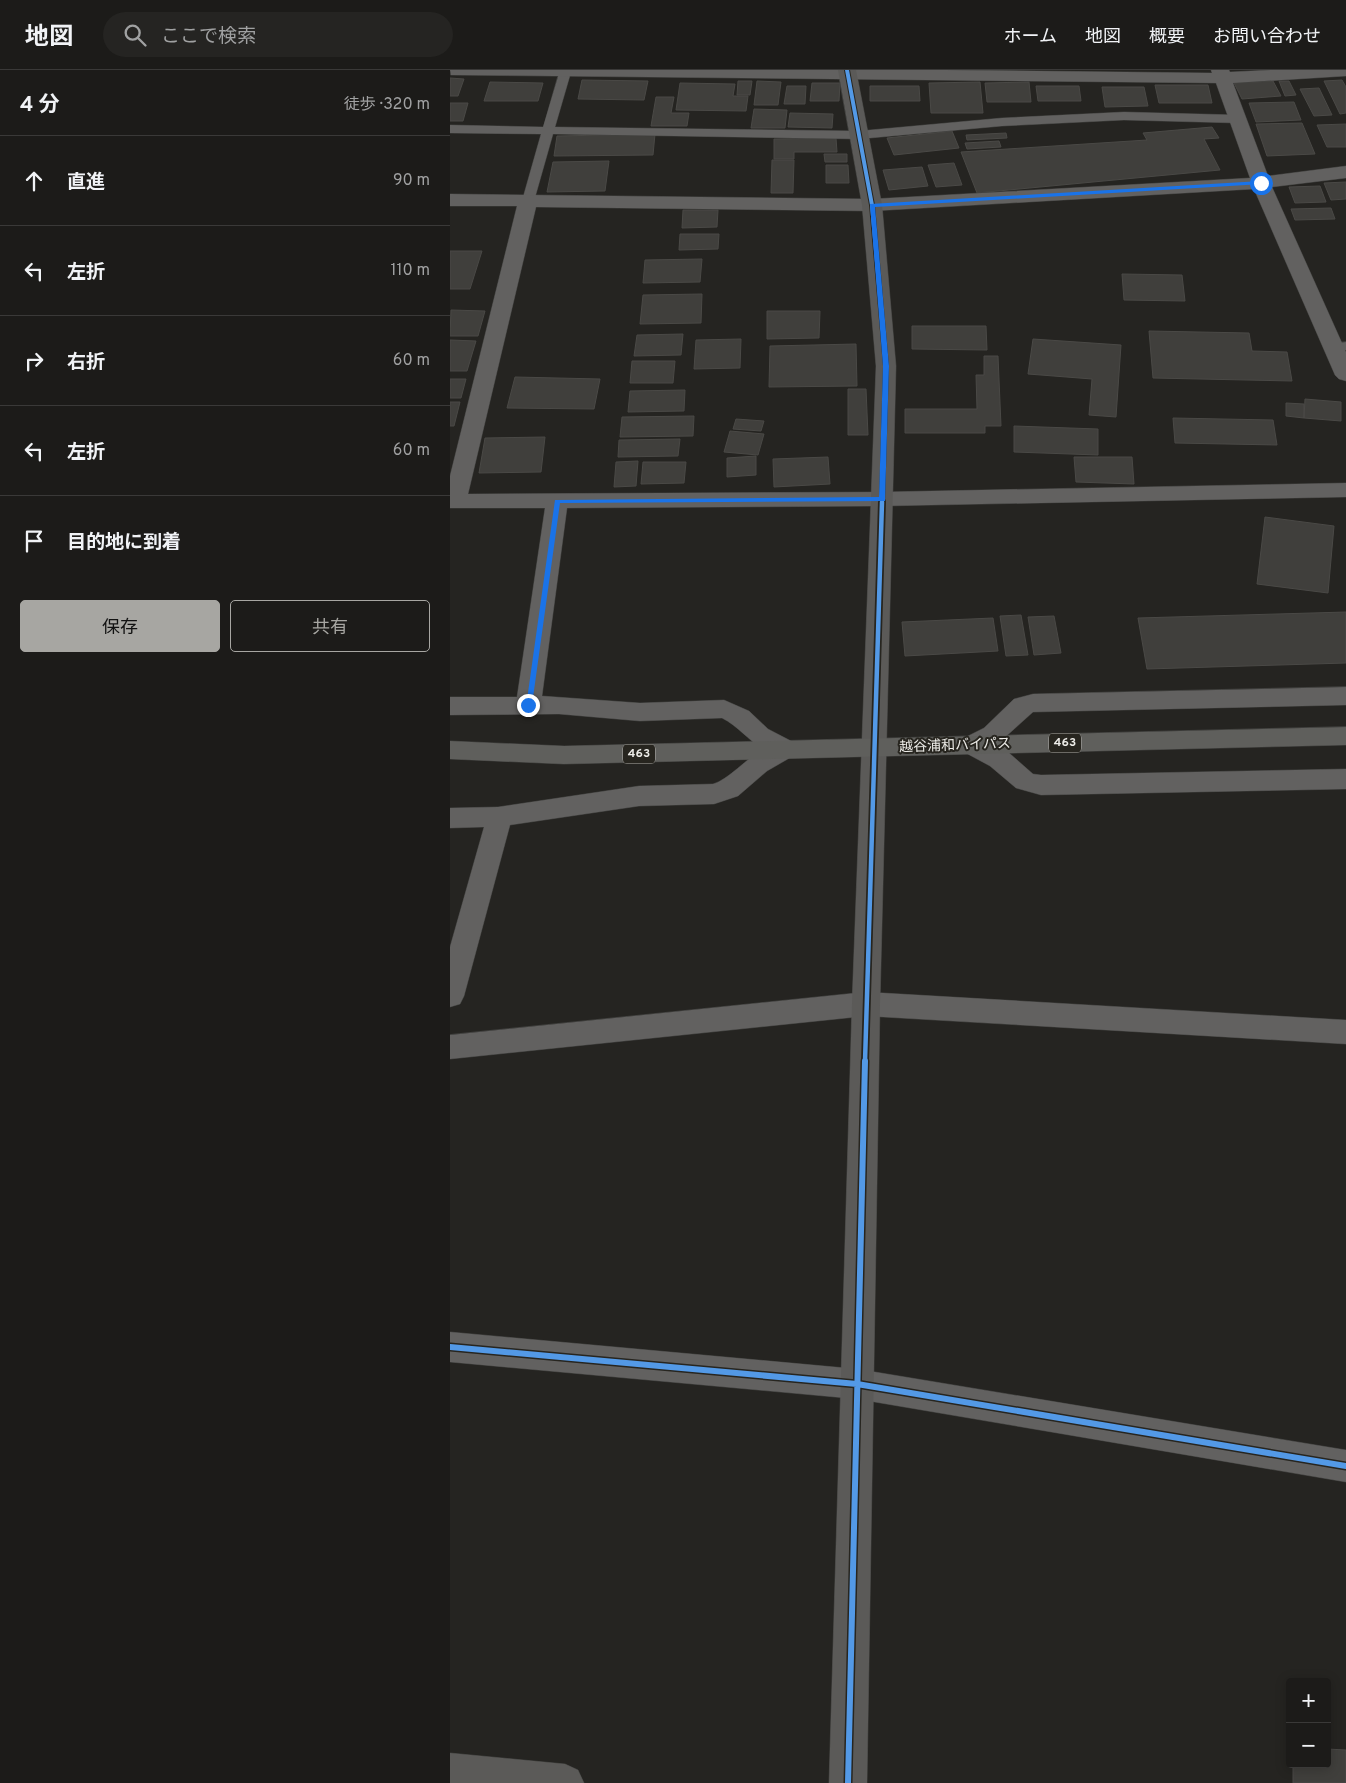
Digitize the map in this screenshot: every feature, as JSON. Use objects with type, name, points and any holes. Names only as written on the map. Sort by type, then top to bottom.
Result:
[{"type":"highway","name":"越谷浦和バイパス","points":[[450,767],[564,756],[1346,736]]},
{"type":"highway","name":"越谷浦和バイパス","points":[[450,750],[564,756]]},
{"type":"street","points":[[451,70],[1222,74],[1346,70]]},
{"type":"street","points":[[847,71],[872,205],[886,366],[866,1004],[848,1783]]},
{"type":"street","points":[[1222,74],[1261,183],[1340,346],[1346,375]]},
{"type":"street","points":[[450,200],[872,205],[1261,183],[1346,172]]},
{"type":"street","points":[[528,201],[452,501],[882,499],[1346,490]]},
{"type":"street","points":[[528,705],[557,501]]},
{"type":"street","points":[[974,745],[993,734],[1023,706],[1033,703],[1346,696]]},
{"type":"street","points":[[450,706],[560,705],[640,712],[724,709],[747,721],[759,734],[784,749],[758,764],[729,788],[714,794],[639,796],[498,817],[450,818]]},
{"type":"street","points":[[974,745],[999,759],[1025,781],[1041,785],[1346,779]]},
{"type":"street","points":[[450,996],[496,834],[498,817]]},
{"type":"street","points":[[450,1047],[866,1004],[1346,1032]]},
{"type":"street","points":[[450,1347],[857,1384],[1346,1466]]},
{"type":"street","points":[[450,1772],[505,1781],[565,1783]]},
{"type":"lane","points":[[528,201],[565,72]]},
{"type":"lane","points":[[450,129],[859,136],[1002,122],[1115,117],[1238,119]]},
{"type":"building","points":[[450,78],[464,79],[458,96],[450,96]]},
{"type":"building","points":[[582,80],[648,81],[644,100],[578,99]]},
{"type":"building","points":[[1342,80],[1346,87],[1346,113],[1340,114],[1324,81]]},
{"type":"building","points":[[738,81],[752,81],[750,95],[737,95]]},
{"type":"building","points":[[757,81],[781,82],[778,105],[754,105]]},
{"type":"building","points":[[1273,81],[1281,96],[1242,99],[1234,83]]},
{"type":"building","points":[[1279,81],[1289,81],[1296,95],[1285,96]]},
{"type":"building","points":[[490,82],[543,83],[538,101],[484,101]]},
{"type":"building","points":[[980,82],[983,113],[931,113],[929,83]]},
{"type":"building","points":[[1029,82],[1031,102],[987,102],[985,83]]},
{"type":"building","points":[[680,83],[735,84],[733,96],[748,96],[746,111],[676,110]]},
{"type":"building","points":[[812,83],[840,83],[839,101],[810,101]]},
{"type":"building","points":[[1155,85],[1208,85],[1212,103],[1159,103]]},
{"type":"building","points":[[787,86],[806,86],[805,104],[784,104]]},
{"type":"building","points":[[870,86],[919,86],[920,101],[870,101]]},
{"type":"building","points":[[1036,86],[1079,86],[1081,101],[1038,101]]},
{"type":"building","points":[[1102,87],[1144,87],[1148,106],[1105,107]]},
{"type":"building","points":[[1319,88],[1332,115],[1314,116],[1300,89]]},
{"type":"building","points":[[656,97],[674,97],[671,113],[689,113],[687,126],[651,126]]},
{"type":"building","points":[[1294,102],[1301,120],[1256,122],[1249,103]]},
{"type":"building","points":[[450,103],[468,103],[463,121],[450,121]]},
{"type":"building","points":[[754,109],[787,110],[785,128],[751,128]]},
{"type":"building","points":[[790,113],[833,114],[832,128],[788,127]]},
{"type":"building","points":[[1302,123],[1315,154],[1267,156],[1256,124]]},
{"type":"building","points":[[1346,124],[1346,147],[1327,147],[1317,125]]},
{"type":"building","points":[[1212,127],[1219,138],[1204,139],[1220,170],[977,193],[961,152],[1147,140],[1143,133]]},
{"type":"building","points":[[952,131],[959,148],[894,155],[887,138]]},
{"type":"building","points":[[1006,133],[1007,138],[967,140],[966,135]]},
{"type":"building","points":[[655,134],[653,155],[554,156],[557,136]]},
{"type":"building","points":[[836,138],[837,152],[794,152],[794,159],[774,159],[774,139]]},
{"type":"building","points":[[999,141],[1001,147],[967,149],[965,143]]},
{"type":"building","points":[[824,154],[847,154],[847,162],[825,162]]},
{"type":"building","points":[[772,160],[794,160],[793,193],[771,193]]},
{"type":"building","points":[[609,161],[605,191],[547,192],[553,162]]},
{"type":"building","points":[[954,163],[962,185],[936,187],[928,165]]},
{"type":"building","points":[[826,165],[848,165],[849,183],[826,183]]},
{"type":"building","points":[[922,167],[928,186],[889,190],[883,170]]},
{"type":"building","points":[[1346,182],[1346,199],[1331,200],[1324,183]]},
{"type":"building","points":[[1320,186],[1326,202],[1295,203],[1289,187]]},
{"type":"building","points":[[1331,208],[1335,219],[1295,220],[1291,209]]},
{"type":"building","points":[[683,210],[718,210],[717,227],[682,228]]},
{"type":"building","points":[[680,234],[719,234],[718,249],[679,250]]},
{"type":"building","points":[[450,251],[482,251],[470,289],[450,289]]},
{"type":"building","points":[[702,259],[700,282],[643,283],[645,260]]},
{"type":"building","points":[[1122,274],[1182,275],[1185,301],[1124,300]]},
{"type":"building","points":[[702,294],[701,323],[640,324],[643,295]]},
{"type":"building","points":[[451,310],[485,311],[478,336],[450,336]]},
{"type":"building","points":[[767,311],[820,311],[819,338],[767,339]]},
{"type":"building","points":[[912,326],[986,326],[987,350],[912,349]]},
{"type":"building","points":[[1149,331],[1249,333],[1252,351],[1287,352],[1292,381],[1153,378]]},
{"type":"building","points":[[683,334],[681,355],[634,356],[637,335]]},
{"type":"building","points":[[741,339],[740,368],[694,369],[696,340]]},
{"type":"building","points":[[1033,339],[1121,345],[1116,417],[1089,415],[1092,379],[1028,374]]},
{"type":"building","points":[[450,340],[476,341],[467,371],[450,371]]},
{"type":"building","points":[[856,344],[857,386],[769,387],[770,346]]},
{"type":"building","points":[[984,356],[998,356],[1001,426],[985,426],[985,433],[905,433],[905,409],[977,409],[976,375],[984,375]]},
{"type":"building","points":[[632,361],[675,361],[673,383],[630,383]]},
{"type":"building","points":[[515,377],[600,379],[594,409],[507,408]]},
{"type":"building","points":[[450,379],[466,379],[461,398],[450,398]]},
{"type":"building","points":[[848,389],[866,389],[868,435],[848,435]]},
{"type":"building","points":[[685,390],[684,411],[628,412],[630,391]]},
{"type":"building","points":[[1305,399],[1341,402],[1341,421],[1304,418]]},
{"type":"building","points":[[450,402],[460,402],[454,426],[450,426]]},
{"type":"building","points":[[1286,403],[1304,404],[1304,418],[1286,416]]},
{"type":"building","points":[[694,416],[693,436],[620,437],[622,417]]},
{"type":"building","points":[[1173,418],[1273,420],[1277,445],[1175,443]]},
{"type":"building","points":[[736,419],[764,421],[761,431],[733,429]]},
{"type":"building","points":[[1014,426],[1098,429],[1098,455],[1014,452]]},
{"type":"building","points":[[730,431],[764,434],[758,455],[724,452]]},
{"type":"building","points":[[545,437],[541,472],[479,473],[485,438]]},
{"type":"building","points":[[680,439],[678,456],[618,457],[619,440]]},
{"type":"building","points":[[756,456],[756,475],[727,477],[727,458]]},
{"type":"building","points":[[828,457],[830,484],[774,487],[773,459]]},
{"type":"building","points":[[1074,457],[1132,457],[1134,484],[1076,482]]},
{"type":"building","points":[[638,461],[636,486],[614,487],[616,462]]},
{"type":"building","points":[[643,462],[686,462],[684,483],[641,484]]},
{"type":"building","points":[[1265,517],[1334,526],[1328,593],[1257,584]]},
{"type":"building","points":[[1346,612],[1346,663],[1147,669],[1138,618]]},
{"type":"building","points":[[1021,615],[1028,655],[1006,656],[1000,616]]},
{"type":"building","points":[[1054,616],[1061,653],[1034,655],[1028,617]]},
{"type":"building","points":[[993,618],[998,651],[905,656],[902,622]]},
{"type":"building","points":[[1331,1749],[1346,1750],[1346,1783],[1293,1783],[1293,1768],[1331,1768]]},
{"type":"cycle path","points":[[847,70],[872,205],[886,366],[866,1004],[848,1783]]},
{"type":"cycle path","points":[[450,1347],[857,1384],[1346,1466]]},
{"type":"route","points":[[528,705],[557,501],[882,499],[886,366],[872,205],[1261,183]]}]
